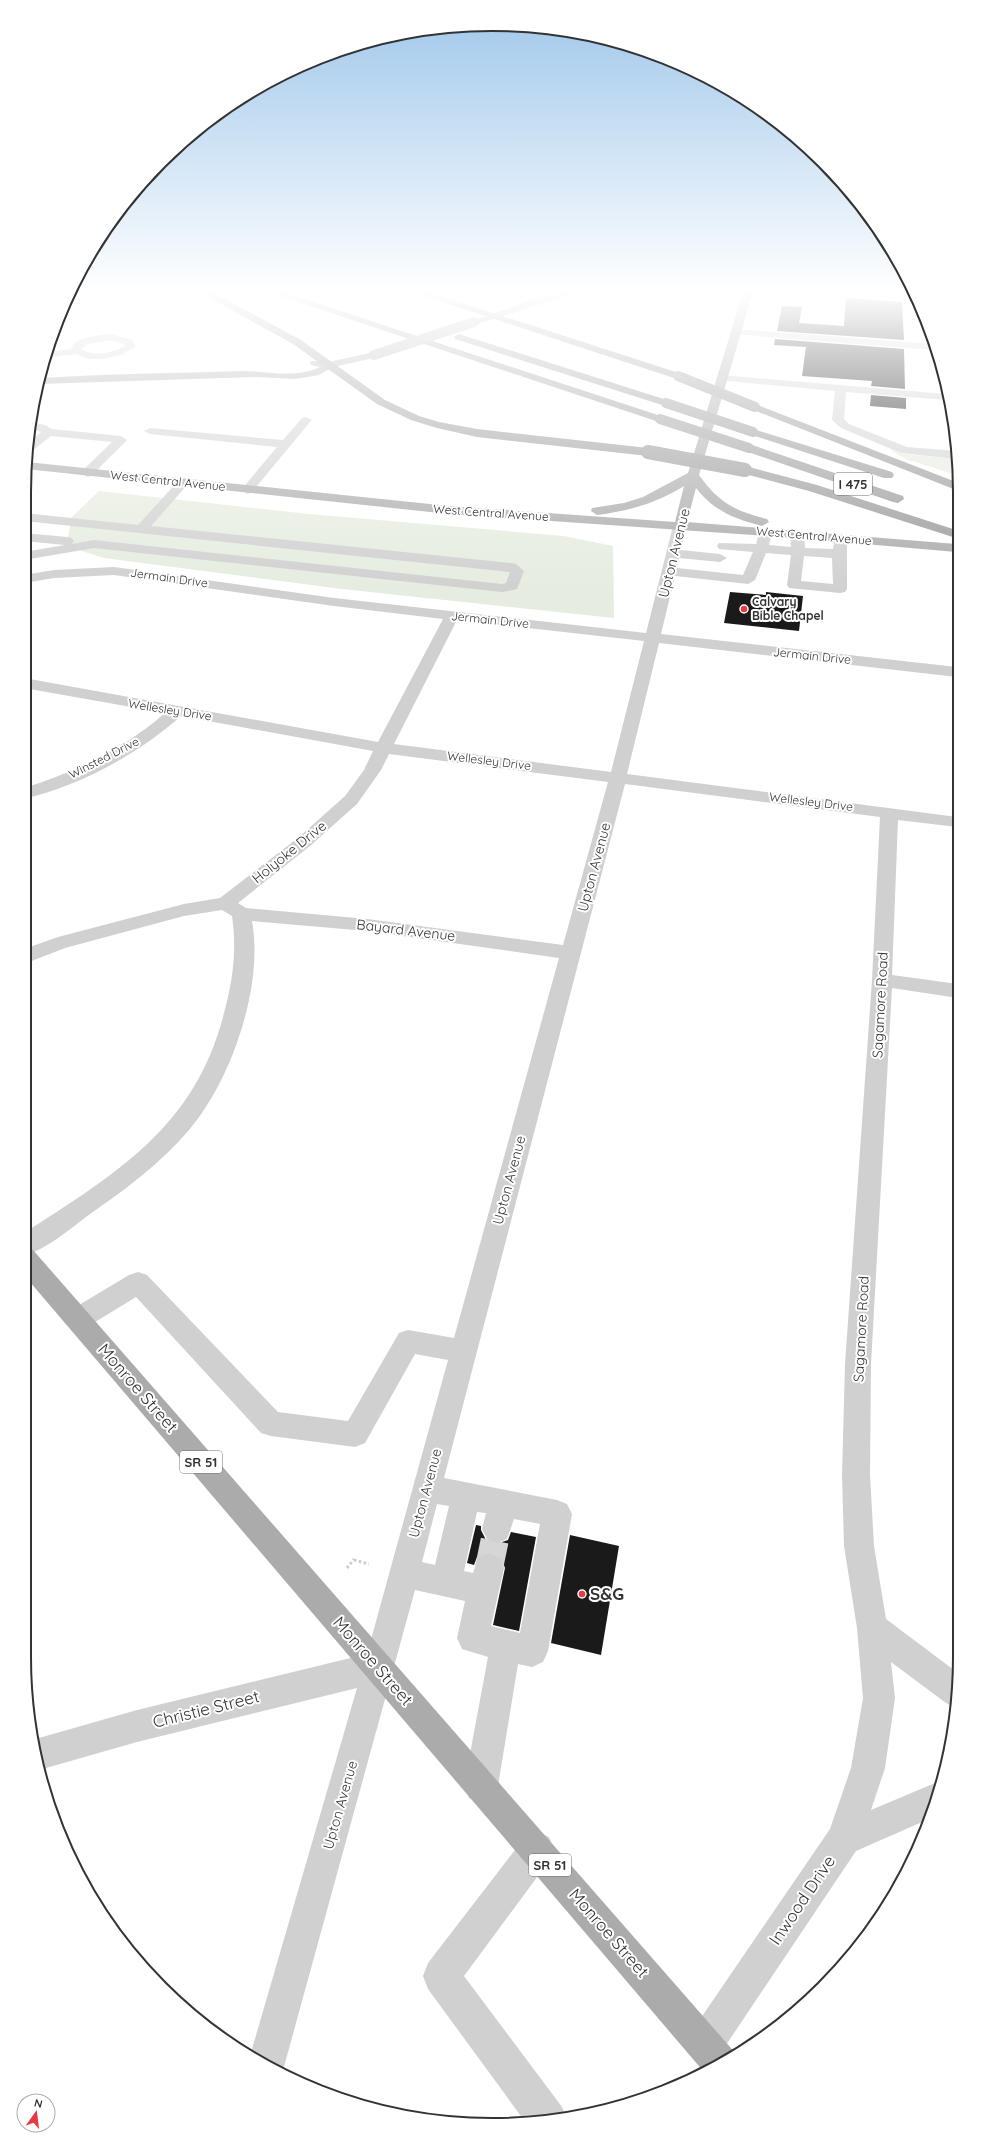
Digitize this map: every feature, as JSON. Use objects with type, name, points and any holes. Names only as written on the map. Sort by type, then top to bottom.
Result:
[{"type":"highway","points":[[367,392],[381,402],[415,418],[437,425],[484,434],[648,452],[745,470],[813,488],[953,533]]},
{"type":"highway","name":"I 475","points":[[579,392],[749,448],[912,504]]},
{"type":"highway","name":"I 475","points":[[632,392],[896,478]]},
{"type":"highway","points":[[718,392],[900,466],[953,485]]},
{"type":"highway","points":[[926,487],[953,496]]},
{"type":"main road","name":"Upton Avenue","points":[[680,526],[717,392]]},
{"type":"main road","name":"West Central Avenue","points":[[32,467],[441,509],[797,534],[953,548]]},
{"type":"main road","points":[[536,516],[636,505],[673,489],[693,475],[708,498],[732,514],[797,534]]},
{"type":"main road","name":"Monroe Street","points":[[31,1265],[713,2054]]},
{"type":"street","points":[[841,392],[838,420],[845,426],[905,450],[951,455]]},
{"type":"street","points":[[892,392],[943,397]]},
{"type":"street","points":[[247,490],[306,420]]},
{"type":"street","points":[[36,427],[41,427],[49,432],[121,440],[87,473]]},
{"type":"street","points":[[34,444],[49,432]]},
{"type":"street","points":[[150,432],[285,444]]},
{"type":"street","points":[[141,528],[184,483]]},
{"type":"street","points":[[31,518],[511,567],[517,571],[512,586],[502,588],[31,538]]},
{"type":"street","name":"Upton Avenue","points":[[268,2060],[379,1667],[618,777],[680,526]]},
{"type":"street","points":[[715,576],[728,529]]},
{"type":"street","points":[[669,571],[748,580],[761,550],[766,532]]},
{"type":"street","points":[[797,534],[798,552],[794,585],[840,589],[840,538]]},
{"type":"street","points":[[31,555],[94,544]]},
{"type":"street","points":[[674,553],[761,550],[839,554]]},
{"type":"street","name":"Jermain Drive","points":[[31,578],[54,574],[114,571],[334,602],[953,672]]},
{"type":"street","name":"Holyoke Drive","points":[[31,954],[58,943],[184,910],[233,909],[351,800],[372,770],[452,616]]},
{"type":"street","name":"Wellesley Drive","points":[[31,684],[384,748],[618,777],[953,821]]},
{"type":"street","name":"Winsted Drive","points":[[31,791],[77,774],[125,750],[160,728],[177,711]]},
{"type":"street","name":"Sagamore Road","points":[[844,1839],[868,1768],[879,1698],[872,1628],[859,1546],[856,1467],[858,1364],[882,980],[889,813]]},
{"type":"street","points":[[31,1241],[118,1183],[166,1141],[193,1109],[211,1076],[232,1026],[240,986],[245,941],[233,909]]},
{"type":"street","name":"Bayard Avenue","points":[[233,909],[367,924],[570,953]]},
{"type":"street","points":[[882,980],[953,990]]},
{"type":"street","points":[[78,1318],[138,1282],[272,1424],[355,1434],[408,1341],[464,1350]]},
{"type":"street","points":[[404,1573],[446,1583],[486,1579],[473,1638],[532,1651],[557,1514],[500,1516],[466,1496],[427,1488]]},
{"type":"street","points":[[446,1583],[466,1496]]},
{"type":"street","points":[[872,1628],[952,1689]]},
{"type":"street","points":[[481,1786],[506,1646]]},
{"type":"street","name":"Christie Street","points":[[41,1753],[137,1726],[379,1667]]},
{"type":"street","points":[[844,1839],[930,1803]]},
{"type":"street","name":"Inwood Drive","points":[[713,2054],[844,1839]]},
{"type":"street","points":[[537,1850],[441,1976],[543,2115]]},
{"type":"path","points":[[347,1568],[354,1560],[369,1564]]},
{"type":"shaded area","points":[[888,449],[904,454],[952,459],[952,474],[906,459]]},
{"type":"shaded area","points":[[99,491],[309,514],[564,536],[613,546],[614,618],[342,589],[104,558],[66,546],[72,517]]},
{"type":"building","points":[[871,395],[906,398],[906,409],[870,406]]},
{"type":"building","name":"Calvary Bible Chapel","points":[[730,592],[766,595],[766,592],[803,596],[799,631],[724,623]]},
{"type":"building","points":[[476,1525],[481,1526],[481,1530],[486,1540],[496,1544],[508,1540],[511,1532],[536,1537],[519,1631],[493,1625],[505,1568],[501,1557],[488,1552],[477,1557],[474,1565],[467,1563]]},
{"type":"building","name":"S&G","points":[[570,1535],[619,1546],[601,1655],[551,1643]]},
{"type":"tunnel","points":[[489,1568],[497,1529]]},
{"type":"place","name":"Calvary Bible Chapel","points":[[744,609]]},
{"type":"place","name":"S&G","points":[[582,1594]]}]
